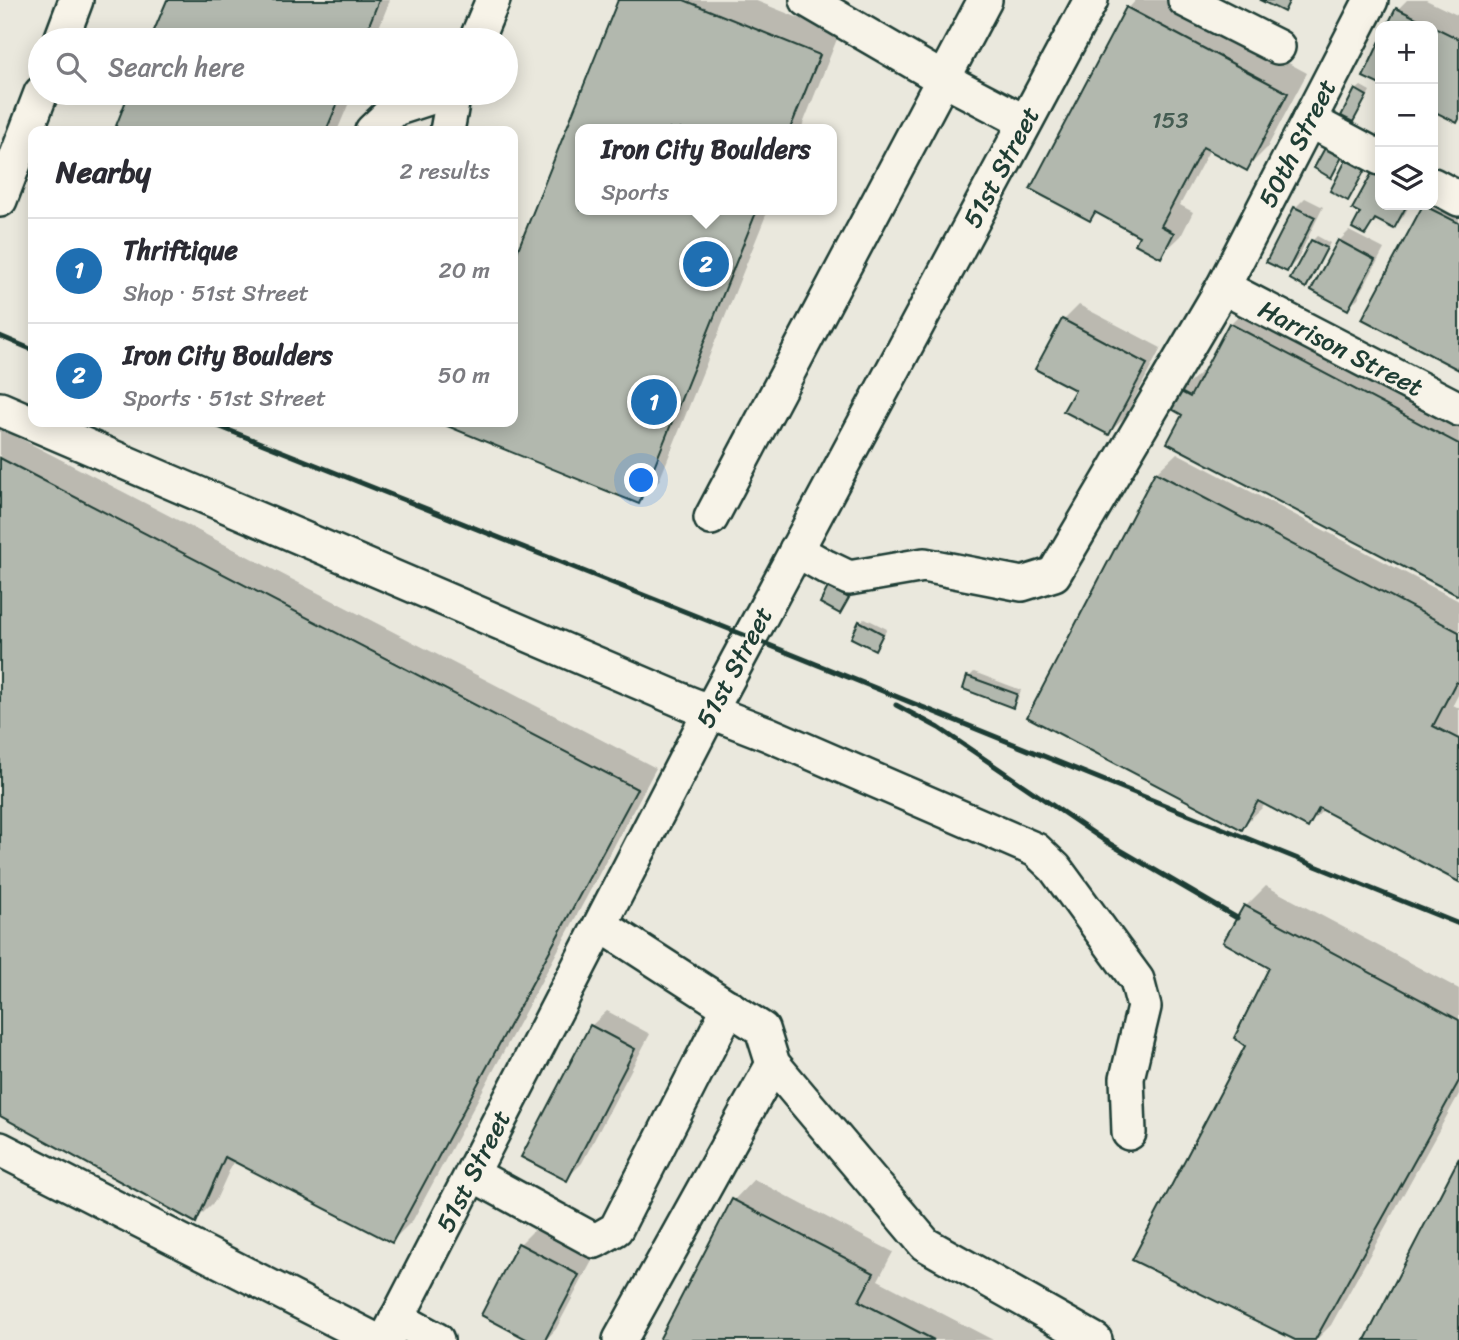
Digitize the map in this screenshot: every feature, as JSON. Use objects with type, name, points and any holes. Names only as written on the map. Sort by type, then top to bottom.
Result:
[{"type":"street","points":[[66,28],[76,0]]},
{"type":"street","points":[[481,28],[493,0]]},
{"type":"street","points":[[807,0],[943,79],[1025,122]]},
{"type":"street","points":[[711,519],[985,0]]},
{"type":"street","name":"51st Street","points":[[386,1333],[472,1174],[710,712],[1091,0]]},
{"type":"street","points":[[1185,0],[1278,47]]},
{"type":"street","name":"50th Street","points":[[796,550],[849,578],[924,565],[1022,584],[1054,574],[1223,287],[1371,0]]},
{"type":"street","points":[[28,126],[36,105]]},
{"type":"street","points":[[377,126],[395,109],[407,105]]},
{"type":"street","points":[[448,126],[452,105]]},
{"type":"street","points":[[1309,120],[1375,155]]},
{"type":"street","points":[[0,200],[28,127]]},
{"type":"street","points":[[1438,188],[1459,199]]},
{"type":"street","name":"Harrison Street","points":[[1223,287],[1459,409]]},
{"type":"street","points":[[0,409],[28,421]]},
{"type":"street","points":[[42,427],[1036,850],[1055,868],[1137,980],[1144,1007],[1127,1077],[1129,1133]]},
{"type":"street","points":[[601,925],[762,1030],[773,1064],[925,1244],[1095,1340]]},
{"type":"street","points":[[472,1174],[595,1241],[616,1229],[729,1007]]},
{"type":"street","points":[[620,1340],[773,1064]]},
{"type":"street","points":[[0,1149],[386,1333],[437,1340]]},
{"type":"building","points":[[167,0],[379,0],[368,28],[155,28]]},
{"type":"building","points":[[618,0],[684,0],[820,55],[792,124],[575,124],[575,215],[755,215],[639,504],[449,427],[518,427],[518,250]]},
{"type":"building","points":[[1260,0],[1290,0],[1284,12]]},
{"type":"building","points":[[1126,7],[1288,93],[1247,171],[1203,147],[1161,226],[1174,233],[1161,258],[1135,244],[1139,236],[1095,212],[1090,221],[1030,189]]},
{"type":"building","points":[[1396,8],[1423,21],[1390,21]]},
{"type":"building","points":[[1438,28],[1459,39],[1457,123],[1438,114]]},
{"type":"building","points":[[1375,52],[1375,83],[1363,77]]},
{"type":"building","points":[[1355,89],[1367,96],[1353,122],[1341,116]]},
{"type":"building","points":[[124,105],[337,105],[328,126],[116,126]]},
{"type":"building","points":[[1326,146],[1343,155],[1331,178],[1314,168]]},
{"type":"building","points":[[1347,158],[1366,168],[1348,201],[1330,191]]},
{"type":"building","points":[[1373,171],[1375,210],[1404,210],[1394,229],[1375,219],[1365,235],[1352,228],[1360,213],[1352,209]]},
{"type":"building","points":[[1294,207],[1315,217],[1287,272],[1266,262]]},
{"type":"building","points":[[1420,210],[1433,210],[1459,223],[1459,370],[1362,319]]},
{"type":"building","points":[[1311,240],[1327,248],[1306,288],[1290,279]]},
{"type":"building","points":[[1338,240],[1375,260],[1348,310],[1311,290]]},
{"type":"building","points":[[1062,319],[1147,364],[1109,435],[1063,411],[1075,390],[1035,369]]},
{"type":"building","points":[[1229,323],[1459,444],[1459,596],[1167,443],[1182,415],[1170,408],[1179,391],[1190,397]]},
{"type":"building","points":[[0,458],[637,789],[392,1243],[225,1157],[196,1223],[0,1116]]},
{"type":"building","points":[[1155,472],[1459,632],[1459,684],[1456,682],[1433,726],[1459,739],[1459,882],[1319,808],[1308,828],[1258,801],[1242,830],[1027,717]]},
{"type":"building","points":[[828,587],[849,598],[840,614],[820,603]]},
{"type":"building","points":[[859,621],[883,634],[875,650],[851,638]]},
{"type":"building","points":[[967,676],[1017,694],[1013,708],[963,689]]},
{"type":"building","points":[[1244,905],[1459,1020],[1459,1081],[1315,1340],[1295,1340],[1132,1260],[1245,1046],[1234,1038],[1269,968],[1223,942]]},
{"type":"building","points":[[590,1025],[635,1049],[567,1181],[521,1157]]},
{"type":"building","points":[[1459,1158],[1459,1340],[1365,1340]]},
{"type":"building","points":[[732,1199],[874,1273],[859,1301],[934,1340],[659,1340]]},
{"type":"building","points":[[518,1243],[579,1275],[545,1340],[528,1340],[481,1315]]},
{"type":"railway","points":[[0,336],[28,348]]},
{"type":"railway","points":[[221,427],[1459,924]]},
{"type":"railway","points":[[896,705],[939,728],[1105,841],[1237,918]]},
{"type":"place","name":"Iron City Boulders","points":[[706,264]]},
{"type":"place","name":"Thriftique","points":[[654,402]]}]
